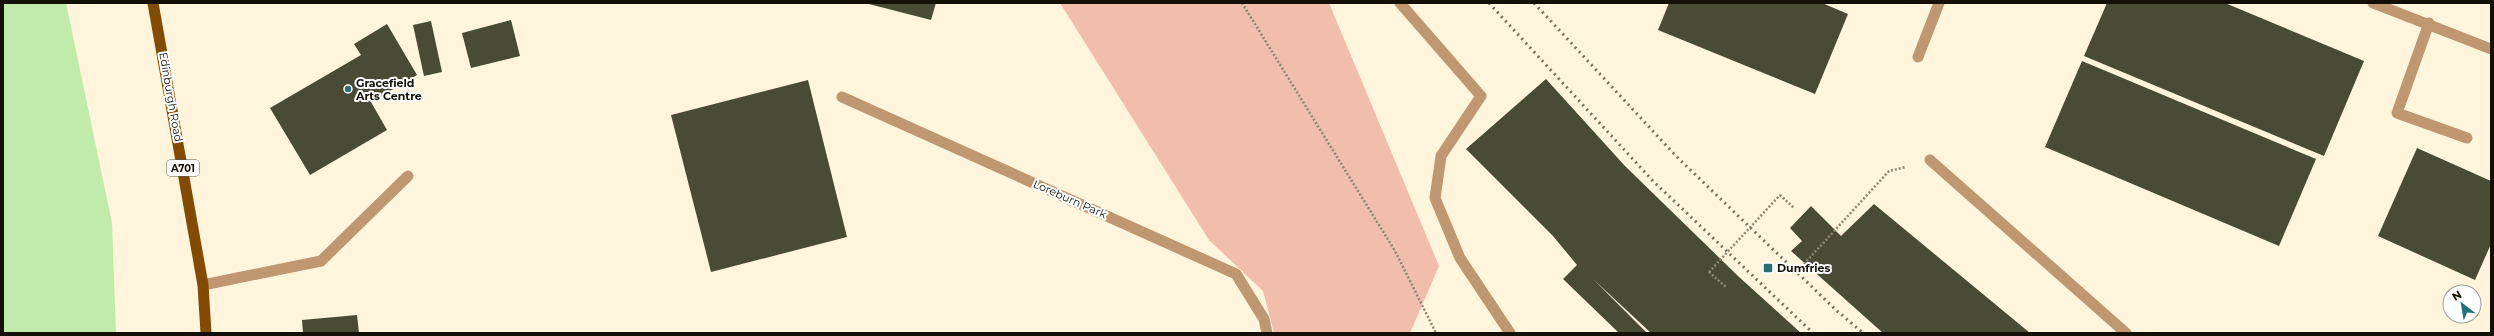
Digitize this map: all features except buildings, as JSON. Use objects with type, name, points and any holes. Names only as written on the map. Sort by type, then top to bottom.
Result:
[{"type":"main road","name":"Edinburgh Road","points":[[153,3],[203,285],[206,333]]},
{"type":"street","points":[[1400,3],[1481,96],[1441,156],[1435,198],[1460,258],[1510,333]]},
{"type":"street","points":[[1918,57],[1939,3]]},
{"type":"street","points":[[2373,3],[2429,23],[2491,49]]},
{"type":"street","points":[[2429,23],[2397,113],[2467,138]]},
{"type":"street","name":"Loreburn Park","points":[[842,97],[1236,274],[1264,319],[1266,333]]},
{"type":"street","points":[[1930,160],[2126,333]]},
{"type":"street","points":[[203,285],[321,261],[408,176]]},
{"type":"path","points":[[1242,3],[1395,251],[1436,333]]},
{"type":"path","points":[[1804,264],[1889,171],[1930,160]]},
{"type":"path","points":[[1726,287],[1709,272],[1780,195],[1794,208]]},
{"type":"shaded area","points":[[3,3],[66,3],[112,223],[116,333],[3,333]]},
{"type":"shaded area","points":[[1060,3],[1329,3],[1439,266],[1410,333],[1274,333],[1263,291],[1209,240]]},
{"type":"railway","points":[[1489,3],[1653,181],[1813,333]]},
{"type":"railway","points":[[1534,3],[1677,157],[1836,310],[1863,333]]},
{"type":"place","name":"Gracefield Arts Centre","points":[[348,89]]},
{"type":"place","name":"Dumfries","points":[[1768,268]]}]
